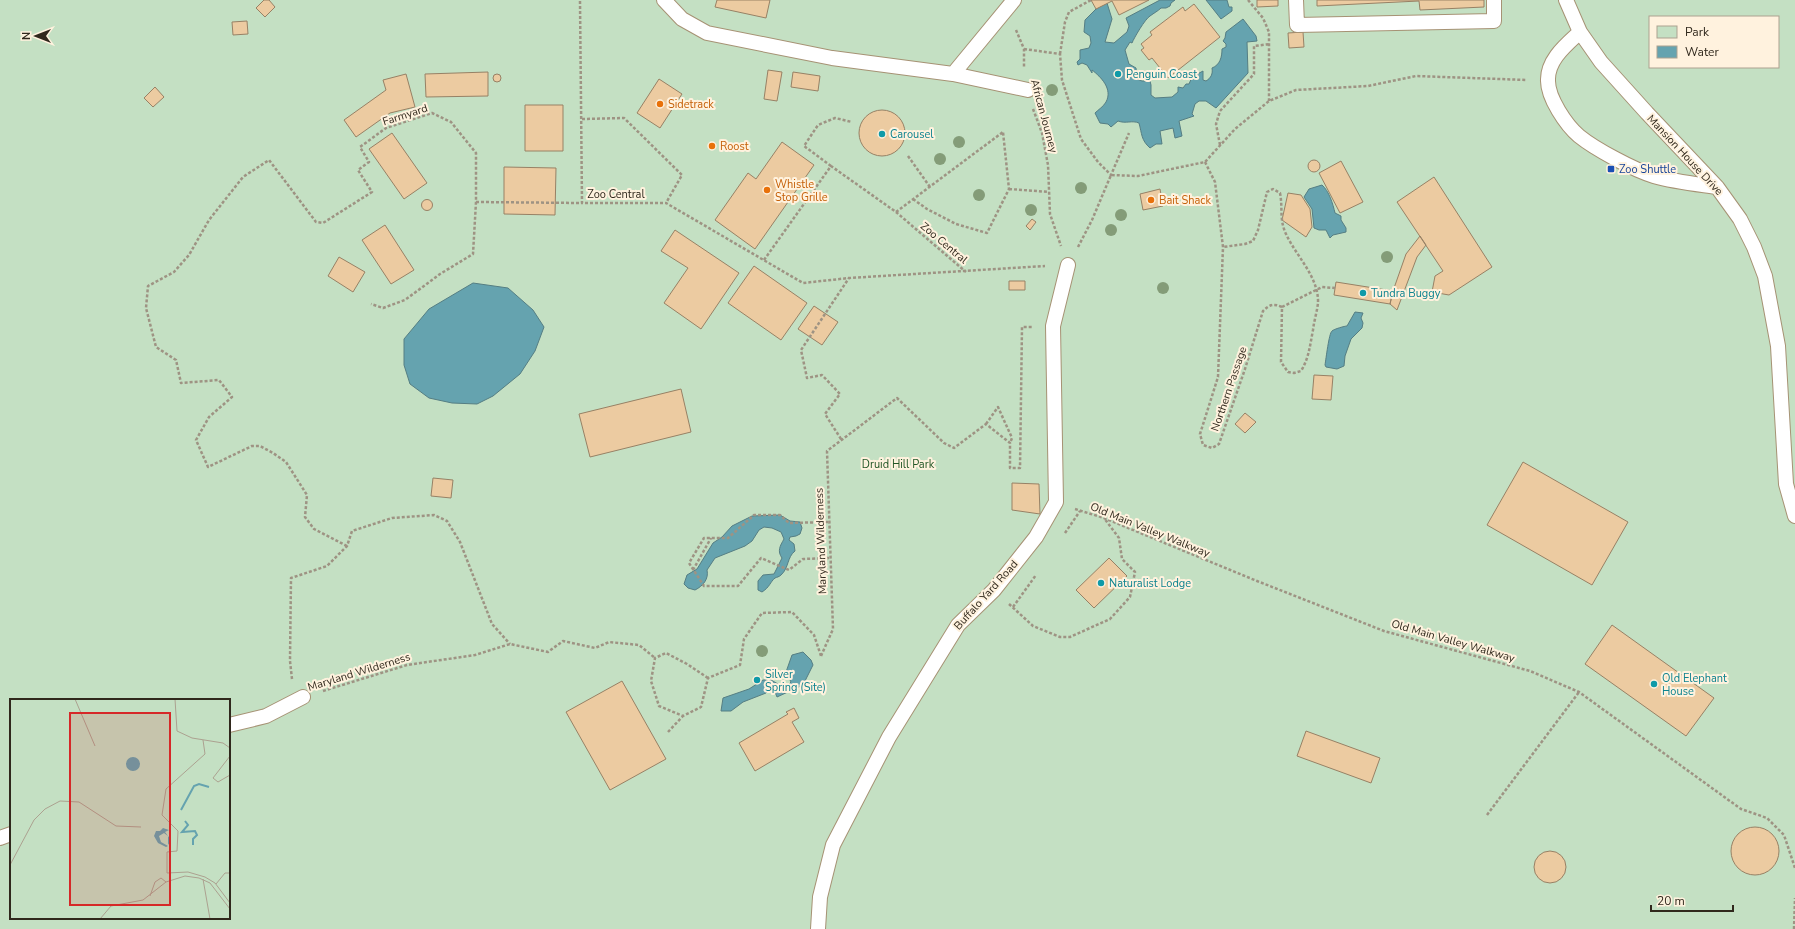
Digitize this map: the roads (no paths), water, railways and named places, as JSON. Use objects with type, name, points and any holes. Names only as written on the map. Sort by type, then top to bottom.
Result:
[{"type":"lane","points":[[664,0],[682,19],[707,33],[832,58],[953,74],[1028,90]]},
{"type":"lane","points":[[953,74],[1014,0]]},
{"type":"lane","points":[[1296,0],[1297,25],[1494,21],[1494,0]]},
{"type":"lane","name":"Mansion House Drive","points":[[1566,0],[1580,32],[1601,62],[1717,187],[1740,219],[1765,276],[1778,346],[1786,484],[1795,516]]},
{"type":"lane","points":[[1580,32],[1559,52],[1552,65],[1548,81],[1553,101],[1578,135],[1608,155],[1652,175],[1679,182],[1717,187]]},
{"type":"lane","name":"Buffalo Yard Road","points":[[818,929],[820,897],[833,845],[890,737],[958,625],[994,590],[1036,537],[1056,502],[1053,326],[1068,264]]},
{"type":"lane","points":[[230,725],[266,716],[303,697]]},
{"type":"lane","points":[[0,838],[10,834]]},
{"type":"water","name":"Penguin Coast","points":[[1160,0],[1175,0],[1170,6],[1161,8],[1148,18],[1132,43],[1130,42],[1125,50],[1129,64],[1136,68],[1137,79],[1142,81],[1150,81],[1151,95],[1155,98],[1172,97],[1178,92],[1178,87],[1183,88],[1186,84],[1189,84],[1192,77],[1203,71],[1203,80],[1206,81],[1209,79],[1212,74],[1212,68],[1217,65],[1220,60],[1222,49],[1226,47],[1226,44],[1223,41],[1226,32],[1243,19],[1256,36],[1257,41],[1247,42],[1248,73],[1216,108],[1206,101],[1199,101],[1195,104],[1192,114],[1194,116],[1179,121],[1182,136],[1175,138],[1173,128],[1160,131],[1162,144],[1156,144],[1150,148],[1143,139],[1139,123],[1118,121],[1111,127],[1108,124],[1100,123],[1095,113],[1106,102],[1108,97],[1107,88],[1099,76],[1092,70],[1092,73],[1087,65],[1082,63],[1078,65],[1077,62],[1080,59],[1080,50],[1089,48],[1091,43],[1090,36],[1084,32],[1085,20],[1096,9],[1107,3],[1112,19],[1105,42],[1114,43],[1127,32],[1129,26],[1126,18]]},
{"type":"water","points":[[1206,0],[1227,0],[1229,7],[1232,7],[1232,11],[1221,19]]},
{"type":"water","points":[[1322,185],[1329,194],[1335,213],[1341,216],[1341,220],[1346,228],[1346,232],[1333,235],[1330,238],[1326,230],[1314,228],[1312,209],[1304,197],[1309,189]]},
{"type":"water","points":[[473,283],[508,288],[533,310],[544,327],[535,351],[520,374],[493,396],[477,404],[452,403],[429,398],[410,384],[404,365],[404,339],[429,309]]},
{"type":"water","points":[[1355,312],[1363,313],[1361,318],[1363,323],[1362,328],[1351,339],[1345,356],[1344,366],[1337,369],[1326,367],[1325,365],[1329,341],[1332,331],[1347,326]]},
{"type":"water","points":[[780,515],[790,521],[800,522],[802,528],[800,534],[790,537],[789,540],[794,544],[795,551],[792,553],[784,572],[775,578],[765,590],[762,592],[758,590],[758,581],[763,575],[774,574],[782,558],[779,551],[784,539],[781,532],[772,528],[764,527],[759,530],[752,541],[745,546],[715,558],[707,570],[705,582],[698,588],[695,590],[688,588],[684,584],[687,575],[697,569],[713,543],[722,537],[732,526],[752,516]]},
{"type":"water","points":[[803,652],[811,660],[813,665],[803,685],[777,697],[775,692],[770,689],[766,693],[743,702],[731,711],[721,711],[723,698],[749,689],[763,680],[771,680],[785,688],[791,682],[786,672],[792,655]]},
{"type":"place","name":"Penguin Coast","points":[[1118,74]]},
{"type":"place","name":"Sidetrack","points":[[660,104]]},
{"type":"place","name":"Carousel","points":[[882,134]]},
{"type":"place","name":"Roost","points":[[712,146]]},
{"type":"place","name":"Zoo Shuttle","points":[[1611,169]]},
{"type":"place","name":"Whistle Stop Grille","points":[[767,190]]},
{"type":"place","name":"Bait Shack","points":[[1151,200]]},
{"type":"place","name":"Tundra Buggy","points":[[1363,293]]},
{"type":"place","name":"Naturalist Lodge","points":[[1101,583]]},
{"type":"place","name":"Silver Spring (Site)","points":[[757,680]]},
{"type":"place","name":"Old Elephant House","points":[[1654,684]]},
{"type":"park label","name":"Druid Hill Park","points":[[898,464]]}]
